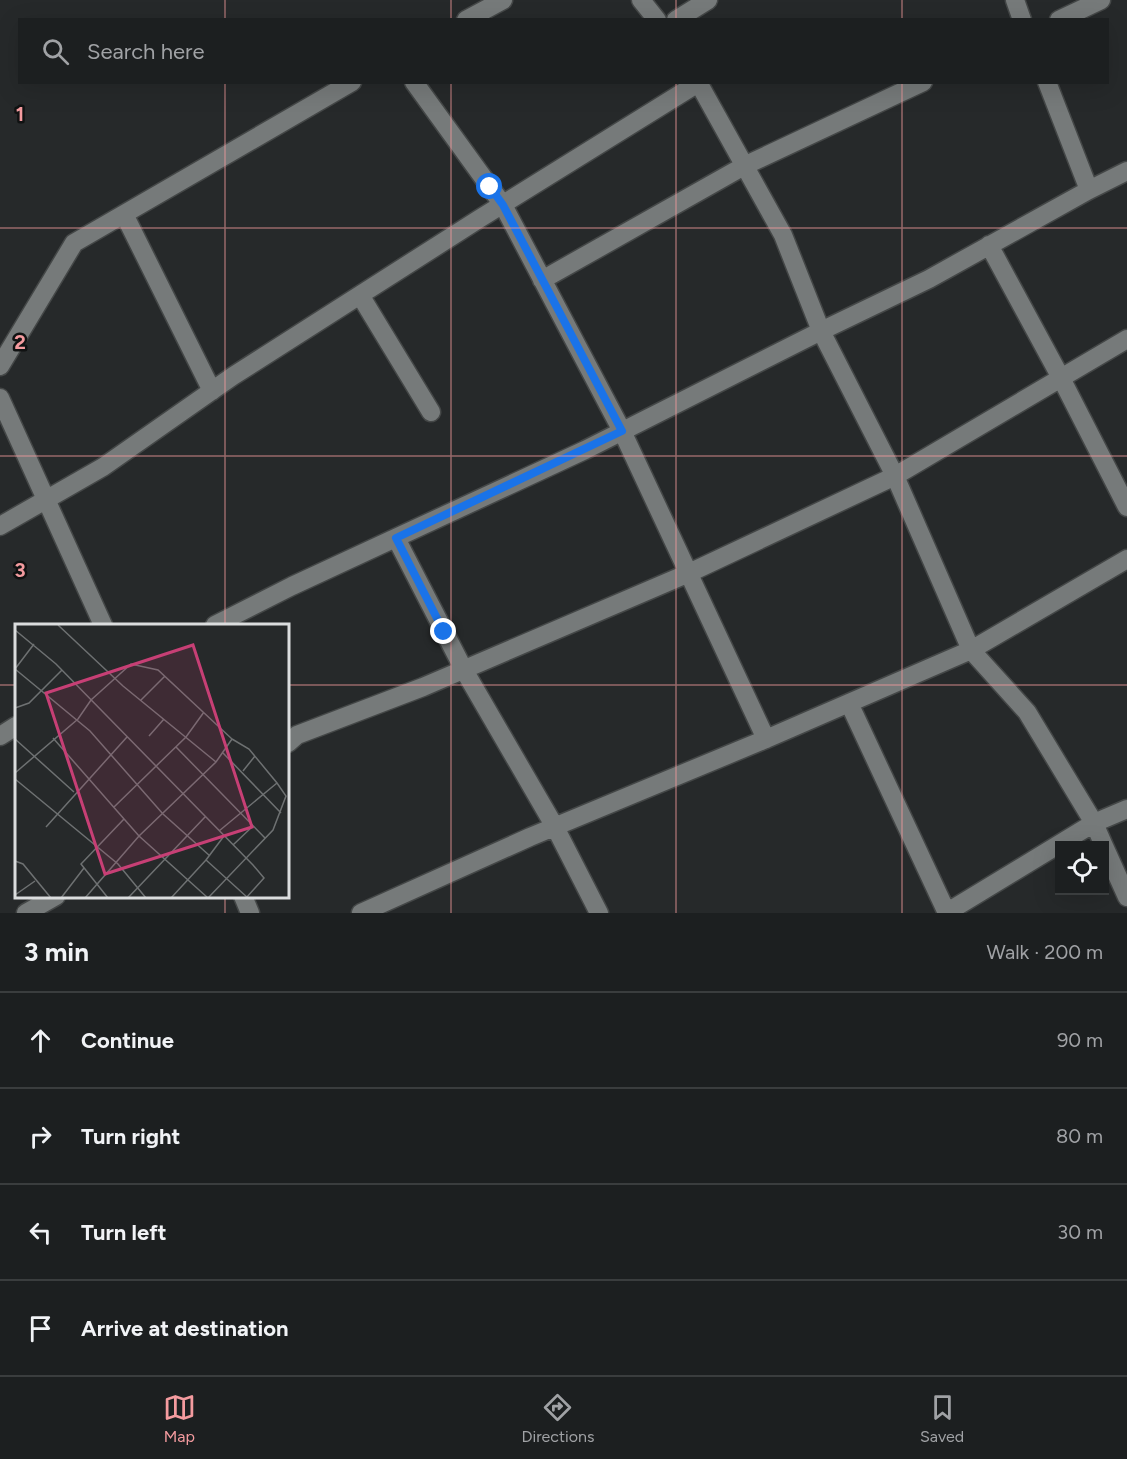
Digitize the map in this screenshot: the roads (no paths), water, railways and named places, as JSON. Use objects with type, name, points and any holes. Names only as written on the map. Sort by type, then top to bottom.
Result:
[{"type":"street","points":[[470,18],[502,0]]},
{"type":"street","points":[[641,0],[655,18]]},
{"type":"street","points":[[679,18],[708,0]]},
{"type":"street","points":[[1015,0],[1021,18]]},
{"type":"street","points":[[1063,18],[1101,0]]},
{"type":"street","points":[[0,366],[74,243],[349,84]]},
{"type":"street","points":[[415,84],[503,205],[622,431],[766,739]]},
{"type":"street","points":[[0,526],[103,466],[212,391],[360,295],[696,84]]},
{"type":"street","points":[[699,84],[783,235],[821,331],[895,476],[971,650],[1027,712],[1094,822],[1102,841]]},
{"type":"street","points":[[542,279],[744,166],[919,84]]},
{"type":"street","points":[[1048,84],[1089,190]]},
{"type":"street","points":[[217,624],[292,586],[622,431],[929,279],[1127,171]]},
{"type":"street","points":[[124,214],[212,391]]},
{"type":"street","points":[[990,245],[1127,507]]},
{"type":"street","points":[[360,295],[431,412]]},
{"type":"street","points":[[290,741],[297,735],[423,687],[688,573],[895,476],[1127,339]]},
{"type":"street","points":[[0,398],[103,624]]},
{"type":"street","points":[[396,538],[464,670],[555,827],[599,913]]},
{"type":"street","points":[[362,913],[555,827],[971,650],[1127,559]]},
{"type":"street","points":[[849,703],[946,913],[1094,822],[1127,809]]},
{"type":"street","points":[[0,736],[15,727]]},
{"type":"street","points":[[1109,857],[1127,897]]},
{"type":"street","points":[[26,913],[54,898]]},
{"type":"street","points":[[243,898],[250,913]]}]
